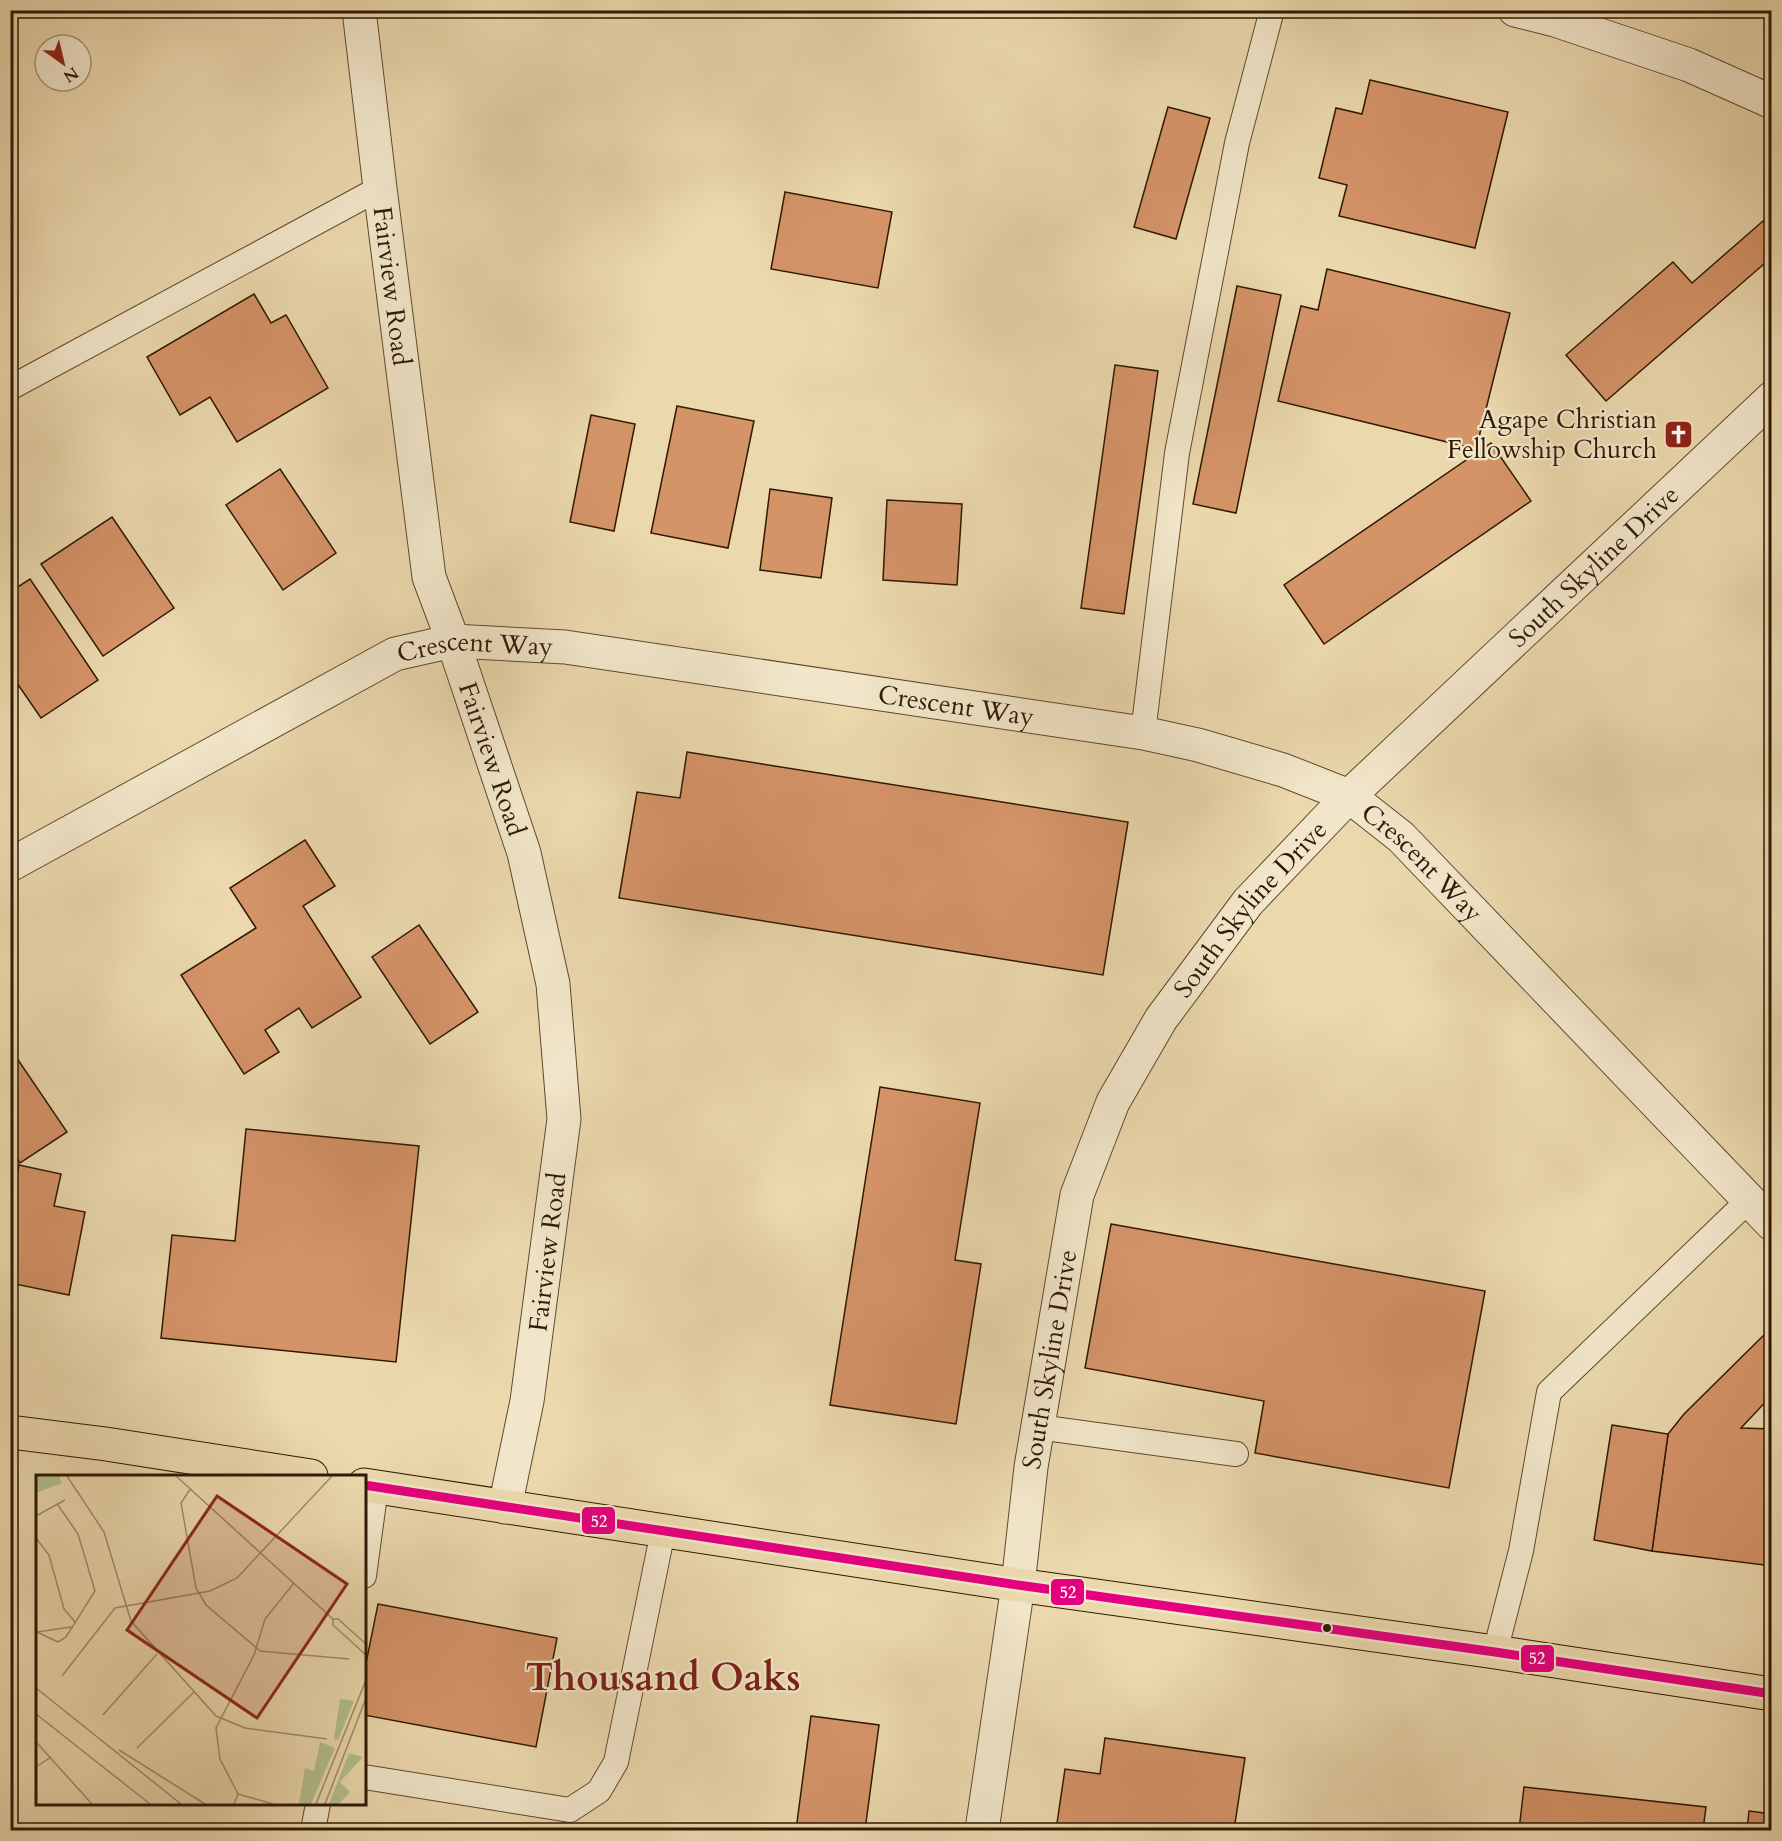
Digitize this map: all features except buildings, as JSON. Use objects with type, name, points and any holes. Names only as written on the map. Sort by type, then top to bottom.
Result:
[{"type":"main road","points":[[11,1434],[106,1444],[245,1471],[298,1475]]},
{"type":"main road","points":[[370,1486],[1018,1585],[1495,1652],[1772,1694]]},
{"type":"street","name":"Fairview Road","points":[[359,10],[429,577],[453,641],[524,853],[553,984],[564,1119],[527,1401],[505,1507]]},
{"type":"street","points":[[1515,10],[1555,20],[1689,65],[1772,102]]},
{"type":"street","name":"South Skyline Drive","points":[[982,1830],[1018,1585],[1031,1467],[1077,1195],[1113,1102],[1161,1019],[1248,902],[1349,796],[1772,398]]},
{"type":"street","name":"Crescent Way","points":[[10,865],[395,654],[453,641],[565,647],[1143,733],[1198,745],[1283,770],[1349,796],[1401,837],[1772,1224]]},
{"type":"lane","points":[[1143,733],[1177,453],[1236,143],[1272,10]]},
{"type":"lane","points":[[10,388],[380,188]]},
{"type":"lane","points":[[1495,1652],[1521,1551],[1549,1392],[1749,1200]]},
{"type":"lane","points":[[1038,1427],[1236,1455]]},
{"type":"lane","points":[[366,1546],[370,1486]]},
{"type":"lane","points":[[366,1777],[570,1810],[599,1791],[616,1762],[663,1531]]},
{"type":"lane","points":[[313,1830],[318,1805]]},
{"type":"transit line","name":"52","points":[[366,1485],[1018,1585],[1495,1652],[1772,1694]]},
{"type":"place","name":"Agape Christian Fellowship Church","points":[[1678,434]]},
{"type":"district","name":"Thousand Oaks","points":[[663,1677]]}]
